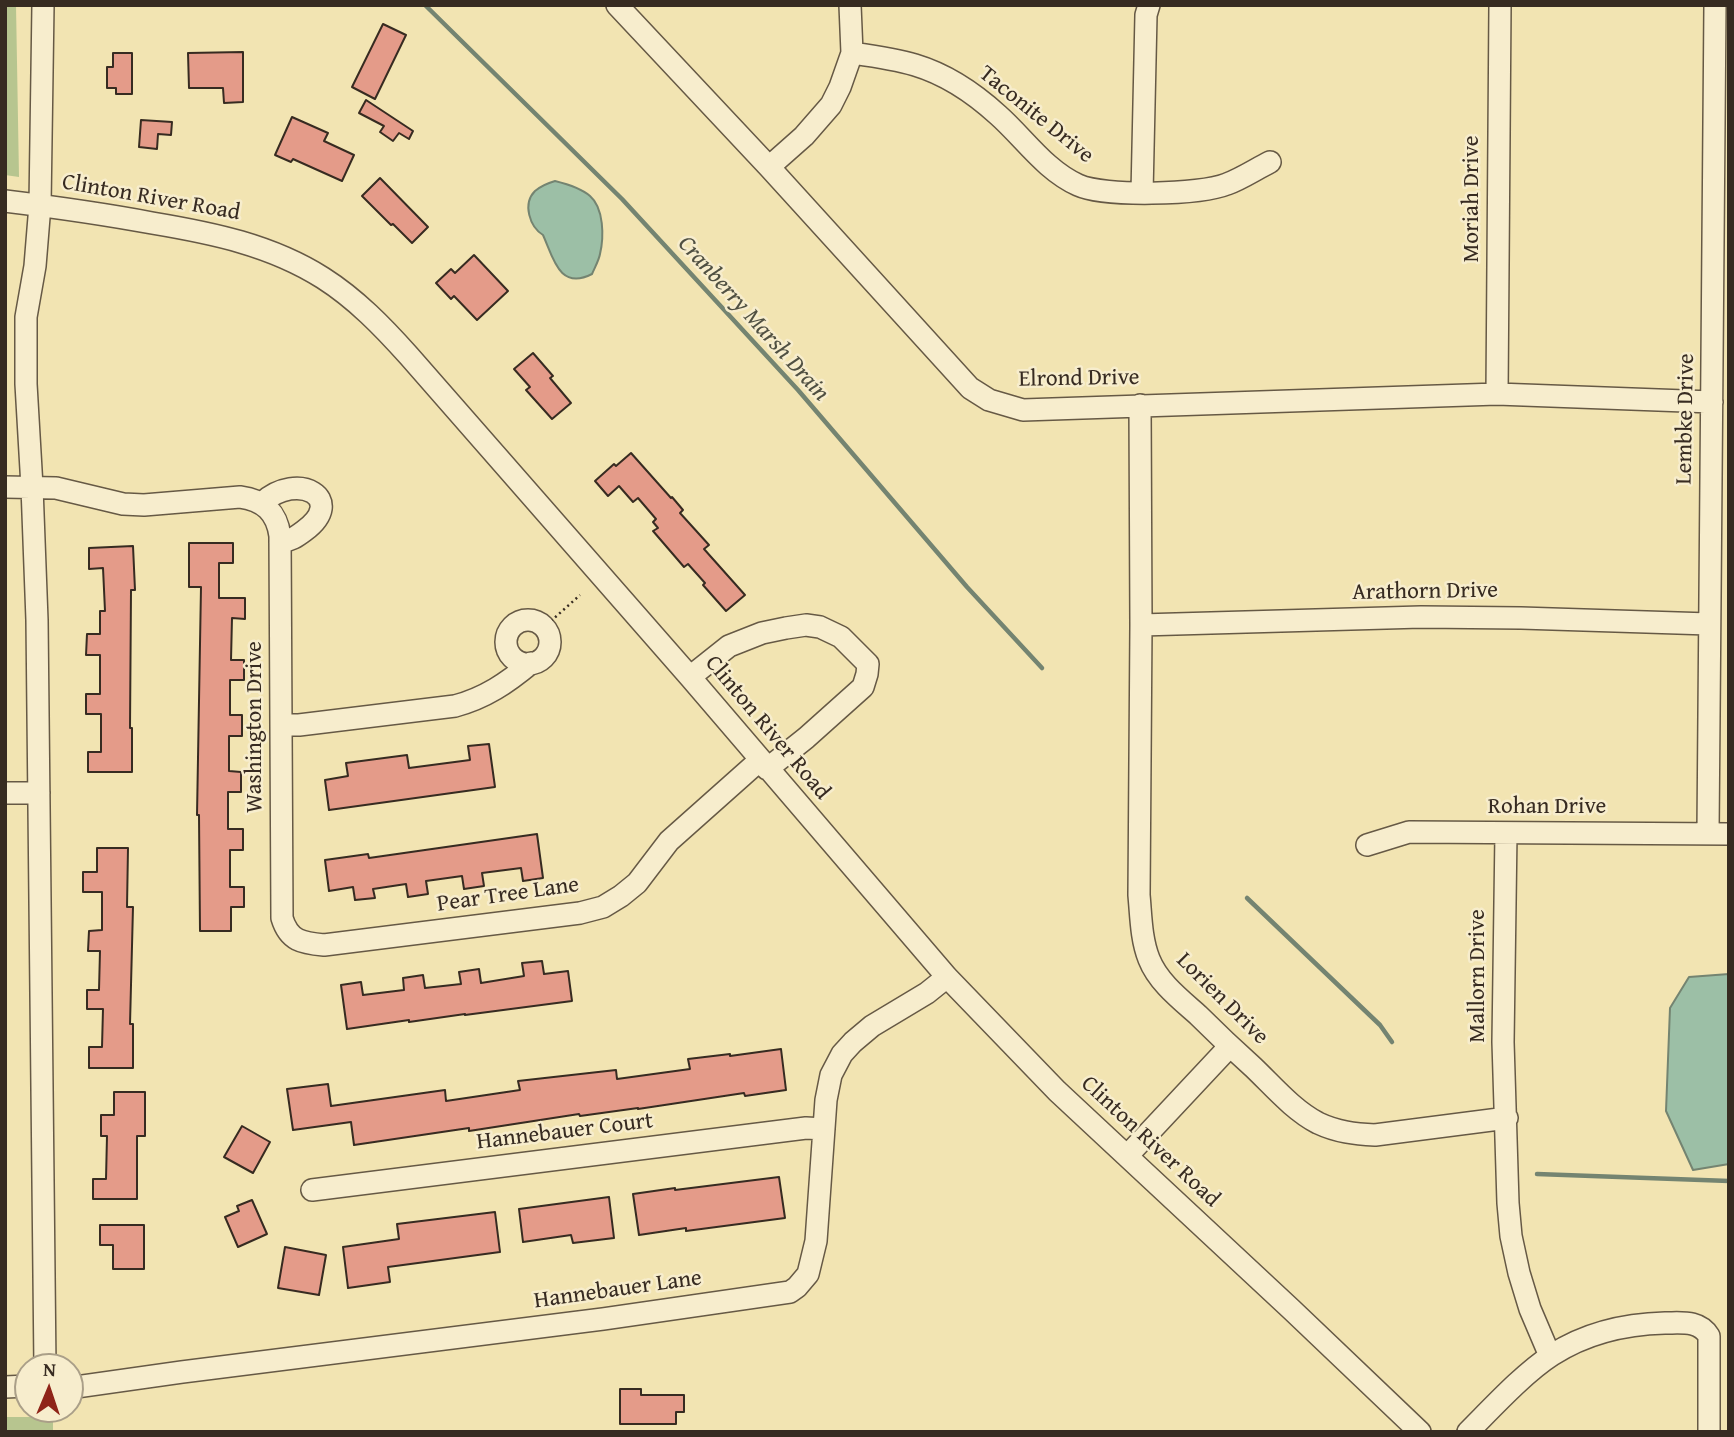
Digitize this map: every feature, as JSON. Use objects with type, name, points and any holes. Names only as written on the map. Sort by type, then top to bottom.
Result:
[{"type":"street","points":[[43,5],[40,205],[35,266],[26,317],[26,384],[37,620],[45,1353]]},
{"type":"street","name":"Elrond Drive","points":[[617,5],[970,388],[1007,407],[1040,411],[1140,405],[1497,394],[1712,402]]},
{"type":"street","points":[[769,167],[804,136],[831,105],[852,53],[850,5]]},
{"type":"street","points":[[1142,193],[1146,15],[1149,5]]},
{"type":"street","name":"Moriah Drive","points":[[1497,394],[1500,5]]},
{"type":"street","name":"Lembke Drive","points":[[1715,5],[1709,624],[1718,833]]},
{"type":"street","name":"Taconite Drive","points":[[852,53],[914,64],[933,71],[997,114],[1040,158],[1080,186],[1096,190],[1142,193],[1213,188],[1228,184],[1270,162]]},
{"type":"street","name":"Clinton River Road","points":[[5,201],[192,229],[245,242],[298,263],[340,290],[376,320],[690,677],[947,977],[1039,1073],[1420,1432]]},
{"type":"street","name":"Lorien Drive","points":[[1140,405],[1139,895],[1143,935],[1149,958],[1158,975],[1173,992],[1230,1046],[1299,1110],[1332,1129],[1345,1133],[1376,1135],[1507,1118]]},
{"type":"street","points":[[5,487],[55,488],[144,505],[240,497],[250,498],[268,510],[274,494],[290,488],[307,489],[318,498],[321,506],[316,521],[289,542],[280,542]]},
{"type":"street","name":"Washington Drive","points":[[268,510],[279,526],[280,542],[282,918],[291,936]]},
{"type":"street","name":"Arathorn Drive","points":[[1141,625],[1421,617],[1709,624]]},
{"type":"street","points":[[281,725],[455,706],[475,701],[500,686],[531,663],[544,656],[550,642],[545,627],[540,623],[525,620],[513,626],[506,638],[507,663],[500,686]]},
{"type":"street","name":"Pear Tree Lane","points":[[291,936],[310,944],[324,945],[580,913],[603,907],[637,883],[669,841],[763,765],[806,738],[863,687],[868,664],[841,637],[820,627],[806,625],[762,634],[729,646],[690,677]]},
{"type":"street","points":[[508,651],[517,661],[531,663]]},
{"type":"street","points":[[5,793],[39,793]]},
{"type":"street","name":"Rohan Drive","points":[[1367,845],[1409,832],[1718,833]]},
{"type":"street","name":"Mallorn Drive","points":[[1506,833],[1503,1042],[1507,1118]]},
{"type":"street","name":"Hannebauer Lane","points":[[84,1386],[603,1319],[790,1292],[803,1282],[810,1268],[816,1241],[826,1100],[831,1075],[842,1054],[853,1042],[872,1026],[927,993],[947,977]]},
{"type":"street","points":[[1127,1156],[1230,1046]]},
{"type":"street","points":[[1507,1118],[1511,1236],[1530,1309],[1550,1356]]},
{"type":"street","name":"Hannebauer Court","points":[[312,1189],[806,1128],[824,1129]]},
{"type":"street","points":[[1468,1432],[1527,1375],[1550,1356],[1577,1341],[1614,1328],[1686,1322],[1696,1324],[1709,1336],[1709,1432]]},
{"type":"path","points":[[551,621],[580,595]]},
{"type":"shaded area","points":[[5,5],[16,5],[19,177],[5,175]]},
{"type":"shaded area","points":[[555,181],[586,193],[595,201],[600,215],[602,231],[599,256],[592,274],[581,278],[572,278],[559,269],[543,235],[534,227],[529,215],[531,196],[535,191]]},
{"type":"shaded area","points":[[1729,974],[1729,1164],[1693,1170],[1666,1111],[1670,1008],[1689,977]]},
{"type":"shaded area","points":[[5,1417],[14,1417],[14,1423],[53,1423],[53,1432],[5,1432]]},
{"type":"building","points":[[383,24],[406,35],[375,99],[352,87]]},
{"type":"building","points":[[243,52],[243,102],[224,103],[223,88],[189,88],[188,53]]},
{"type":"building","points":[[113,53],[132,53],[132,94],[116,94],[116,88],[107,88],[107,67],[113,67]]},
{"type":"building","points":[[366,100],[413,131],[409,139],[399,133],[393,141],[380,132],[384,126],[359,113]]},
{"type":"building","points":[[292,117],[328,133],[324,141],[354,155],[342,181],[293,159],[291,162],[275,155]]},
{"type":"building","points":[[141,120],[172,122],[171,135],[158,134],[157,149],[139,147]]},
{"type":"building","points":[[380,178],[428,227],[412,243],[362,196]]},
{"type":"building","points":[[474,255],[508,291],[477,320],[454,296],[451,299],[436,283],[451,269],[455,273]]},
{"type":"building","points":[[533,353],[571,403],[552,419],[526,390],[530,387],[514,369]]},
{"type":"building","points":[[631,453],[683,510],[680,513],[709,545],[704,549],[745,595],[726,611],[688,564],[684,567],[653,531],[658,528],[653,522],[656,519],[638,498],[633,502],[619,486],[608,496],[595,481]]},
{"type":"building","points":[[189,543],[233,543],[233,563],[219,563],[219,598],[245,598],[245,619],[232,618],[231,660],[244,660],[244,680],[230,680],[230,715],[242,715],[242,736],[229,736],[229,771],[241,772],[241,792],[228,792],[228,829],[243,829],[243,850],[230,850],[230,887],[244,887],[244,907],[231,907],[231,931],[200,931],[197,815],[201,587],[189,587]]},
{"type":"building","points":[[133,546],[135,590],[131,590],[130,728],[132,772],[88,772],[88,752],[101,752],[101,714],[86,714],[86,694],[100,694],[100,655],[86,655],[87,634],[100,634],[100,611],[105,611],[103,568],[89,569],[89,548]]},
{"type":"building","points":[[489,744],[495,787],[329,810],[325,780],[348,776],[346,763],[407,755],[409,768],[470,760],[468,746]]},
{"type":"building","points":[[537,834],[543,878],[523,881],[521,868],[482,873],[484,886],[464,889],[462,876],[426,881],[428,894],[408,897],[406,884],[373,889],[375,898],[355,900],[353,887],[329,891],[325,860],[368,854],[369,858]]},
{"type":"building","points":[[97,848],[128,848],[127,907],[133,907],[130,1024],[133,1024],[133,1068],[89,1068],[89,1047],[102,1047],[103,1009],[87,1009],[87,990],[99,990],[100,951],[88,951],[89,931],[102,930],[102,892],[83,892],[83,872],[97,872]]},
{"type":"building","points":[[542,961],[544,974],[568,971],[572,1001],[347,1029],[341,985],[361,982],[363,995],[404,990],[403,978],[423,975],[425,988],[461,984],[459,972],[479,969],[481,983],[524,976],[522,963]]},
{"type":"building","points":[[781,1049],[786,1090],[745,1096],[744,1093],[580,1116],[579,1114],[469,1131],[469,1128],[354,1145],[351,1122],[293,1130],[287,1089],[328,1084],[331,1106],[445,1090],[446,1101],[520,1090],[518,1081],[616,1070],[617,1079],[690,1069],[688,1059]]},
{"type":"building","points":[[114,1092],[145,1092],[145,1136],[137,1136],[137,1199],[93,1199],[93,1179],[106,1179],[107,1136],[101,1136],[101,1115],[114,1115]]},
{"type":"building","points":[[242,1126],[270,1142],[253,1173],[224,1157]]},
{"type":"building","points":[[779,1177],[785,1218],[639,1235],[633,1194]]},
{"type":"building","points":[[609,1197],[614,1238],[573,1243],[571,1235],[523,1242],[519,1209]]},
{"type":"building","points":[[252,1200],[267,1234],[238,1247],[225,1217],[239,1211],[237,1206]]},
{"type":"building","points":[[495,1212],[500,1252],[388,1267],[390,1282],[348,1288],[343,1247],[399,1239],[397,1224]]},
{"type":"building","points":[[100,1225],[144,1225],[144,1269],[113,1269],[113,1245],[100,1245]]},
{"type":"building","points":[[285,1247],[326,1255],[319,1295],[278,1288]]},
{"type":"building","points":[[620,1389],[641,1389],[641,1395],[684,1395],[684,1412],[676,1412],[676,1424],[620,1424]]},
{"type":"waterway","name":"Cranberry Marsh Drain","points":[[425,5],[622,199],[798,390],[967,587],[1042,668]]},
{"type":"waterway","name":"Cranberry Marsh Drain","points":[[1247,898],[1380,1025],[1392,1042]]},
{"type":"waterway","name":"Cranberry Marsh Drain","points":[[1537,1174],[1729,1181]]}]
